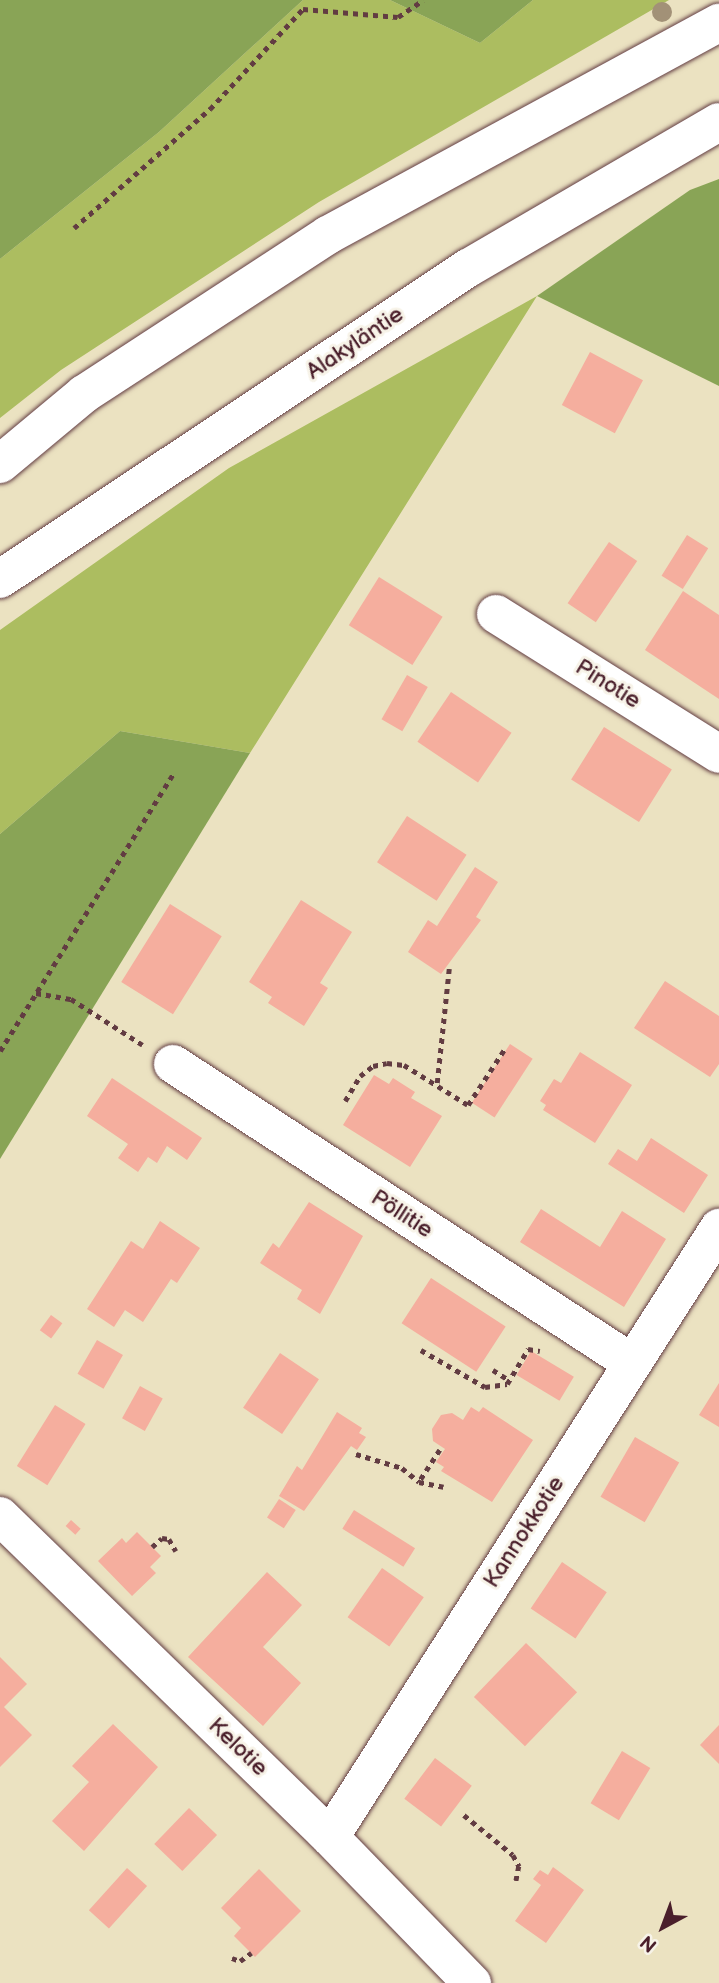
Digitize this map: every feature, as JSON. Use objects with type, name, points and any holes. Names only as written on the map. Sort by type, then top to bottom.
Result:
[{"type":"street","points":[[0,464],[84,394],[328,235],[719,23]]},
{"type":"street","name":"Alakyläntie","points":[[0,579],[468,268],[719,122]]},
{"type":"street","name":"Pinotie","points":[[496,614],[719,754]]},
{"type":"street","name":"Pöllitie","points":[[173,1064],[632,1363]]},
{"type":"street","name":"Kannokkotie","points":[[330,1837],[719,1228]]},
{"type":"street","name":"Kelotie","points":[[0,1516],[330,1837],[472,1983]]},
{"type":"path","points":[[74,228],[210,109],[303,9],[398,17],[423,0]]},
{"type":"path","points":[[0,1051],[174,773]]},
{"type":"path","points":[[437,1083],[449,969]]},
{"type":"path","points":[[36,993],[71,999],[173,1064]]},
{"type":"path","points":[[345,1101],[360,1076],[373,1066],[404,1065],[437,1083],[468,1105],[504,1050]]},
{"type":"path","points":[[421,1350],[485,1388],[509,1380],[528,1349],[548,1352]]},
{"type":"path","points":[[492,1370],[509,1380]]},
{"type":"path","points":[[419,1482],[440,1450]]},
{"type":"path","points":[[356,1454],[402,1468],[419,1482],[444,1487]]},
{"type":"path","points":[[152,1547],[162,1538],[169,1539],[176,1551]]},
{"type":"path","points":[[464,1815],[513,1855],[519,1866],[516,1881]]},
{"type":"path","points":[[232,1958],[240,1961],[251,1953]]},
{"type":"green space","points":[[0,0],[303,0],[159,132],[0,259]]},
{"type":"green space","points":[[303,0],[390,0],[480,43],[533,0],[669,0],[319,202],[61,370],[0,418],[0,259],[159,132]]},
{"type":"green space","points":[[390,0],[533,0],[480,43]]},
{"type":"green space","points":[[719,179],[719,386],[537,296],[690,190]]},
{"type":"green space","points":[[537,296],[250,753],[120,731],[0,834],[0,630],[229,468]]},
{"type":"green space","points":[[120,731],[250,753],[0,1159],[0,834]]},
{"type":"building","points":[[590,352],[643,380],[615,433],[562,405]]},
{"type":"building","points":[[687,535],[708,548],[683,589],[662,576]]},
{"type":"building","points":[[609,542],[637,561],[596,622],[568,603]]},
{"type":"building","points":[[379,577],[443,617],[412,665],[349,625]]},
{"type":"building","points":[[683,591],[719,615],[719,699],[645,650]]},
{"type":"building","points":[[407,675],[428,687],[402,731],[382,719]]},
{"type":"building","points":[[451,692],[512,733],[478,783],[417,742]]},
{"type":"building","points":[[604,727],[672,769],[639,822],[571,780]]},
{"type":"building","points":[[407,816],[467,855],[437,901],[377,862]]},
{"type":"building","points":[[475,867],[498,882],[476,917],[481,920],[441,974],[408,952],[428,920],[437,926]]},
{"type":"building","points":[[301,900],[352,932],[320,983],[328,988],[304,1026],[268,1003],[272,997],[249,982]]},
{"type":"building","points":[[170,904],[222,936],[173,1014],[121,982]]},
{"type":"building","points":[[665,981],[719,1016],[719,1064],[710,1077],[634,1028]]},
{"type":"building","points":[[510,1044],[533,1059],[495,1117],[472,1103]]},
{"type":"building","points":[[580,1052],[632,1085],[595,1143],[543,1110],[546,1105],[540,1101],[554,1079],[561,1083]]},
{"type":"building","points":[[374,1075],[389,1084],[393,1078],[415,1092],[411,1098],[442,1116],[410,1167],[343,1125]]},
{"type":"building","points":[[112,1078],[202,1138],[187,1160],[167,1146],[157,1163],[148,1157],[138,1172],[118,1158],[128,1144],[87,1116]]},
{"type":"building","points":[[651,1138],[708,1175],[684,1213],[608,1164],[618,1149],[637,1161]]},
{"type":"building","points":[[309,1202],[363,1236],[320,1314],[297,1299],[302,1290],[260,1263],[273,1243],[279,1248]]},
{"type":"building","points":[[541,1209],[600,1247],[622,1211],[666,1239],[624,1307],[520,1242]]},
{"type":"building","points":[[160,1221],[200,1248],[177,1283],[171,1279],[143,1322],[125,1310],[114,1327],[87,1309],[131,1241],[143,1249]]},
{"type":"building","points":[[431,1278],[506,1326],[476,1372],[402,1323]]},
{"type":"building","points":[[51,1315],[62,1323],[51,1339],[40,1330]]},
{"type":"building","points":[[97,1340],[123,1355],[103,1389],[78,1374]]},
{"type":"building","points":[[531,1351],[574,1377],[559,1401],[517,1375]]},
{"type":"building","points":[[280,1353],[319,1379],[282,1434],[243,1408]]},
{"type":"building","points":[[719,1383],[719,1427],[699,1415]]},
{"type":"building","points":[[140,1386],[163,1399],[145,1431],[122,1418]]},
{"type":"building","points":[[55,1405],[86,1424],[47,1485],[17,1466]]},
{"type":"building","points":[[471,1407],[479,1412],[483,1407],[533,1440],[492,1502],[441,1471],[444,1467],[436,1462],[445,1449],[433,1441],[432,1429],[441,1415],[452,1413],[463,1420]]},
{"type":"building","points":[[337,1412],[362,1428],[359,1433],[366,1437],[357,1450],[351,1446],[304,1511],[279,1496],[297,1466],[302,1470]]},
{"type":"building","points":[[635,1437],[679,1462],[645,1522],[600,1497]]},
{"type":"building","points":[[279,1499],[296,1510],[284,1528],[267,1517]]},
{"type":"building","points":[[354,1510],[415,1548],[403,1567],[342,1529]]},
{"type":"building","points":[[71,1520],[81,1529],[75,1535],[66,1526]]},
{"type":"building","points":[[137,1532],[161,1556],[150,1567],[156,1573],[132,1596],[98,1561],[122,1538],[126,1543]]},
{"type":"building","points":[[562,1562],[607,1592],[575,1639],[531,1608]]},
{"type":"building","points":[[382,1568],[424,1597],[389,1646],[348,1617]]},
{"type":"building","points":[[267,1572],[302,1605],[263,1647],[301,1683],[263,1726],[188,1657]]},
{"type":"building","points":[[526,1643],[577,1692],[525,1746],[474,1697]]},
{"type":"building","points":[[0,1657],[27,1684],[4,1707],[32,1735],[0,1767]]},
{"type":"building","points":[[113,1724],[158,1767],[84,1851],[52,1821],[89,1782],[72,1766]]},
{"type":"building","points":[[719,1725],[719,1764],[700,1745]]},
{"type":"building","points":[[622,1751],[650,1768],[619,1820],[591,1803]]},
{"type":"building","points":[[435,1758],[472,1786],[441,1826],[404,1799]]},
{"type":"building","points":[[189,1808],[217,1835],[182,1871],[154,1844]]},
{"type":"building","points":[[553,1867],[584,1890],[546,1943],[515,1921],[541,1885],[533,1879],[540,1870],[548,1875]]},
{"type":"building","points":[[127,1868],[147,1886],[109,1928],[89,1910]]},
{"type":"building","points":[[259,1869],[301,1911],[255,1957],[234,1936],[241,1928],[221,1908]]}]
